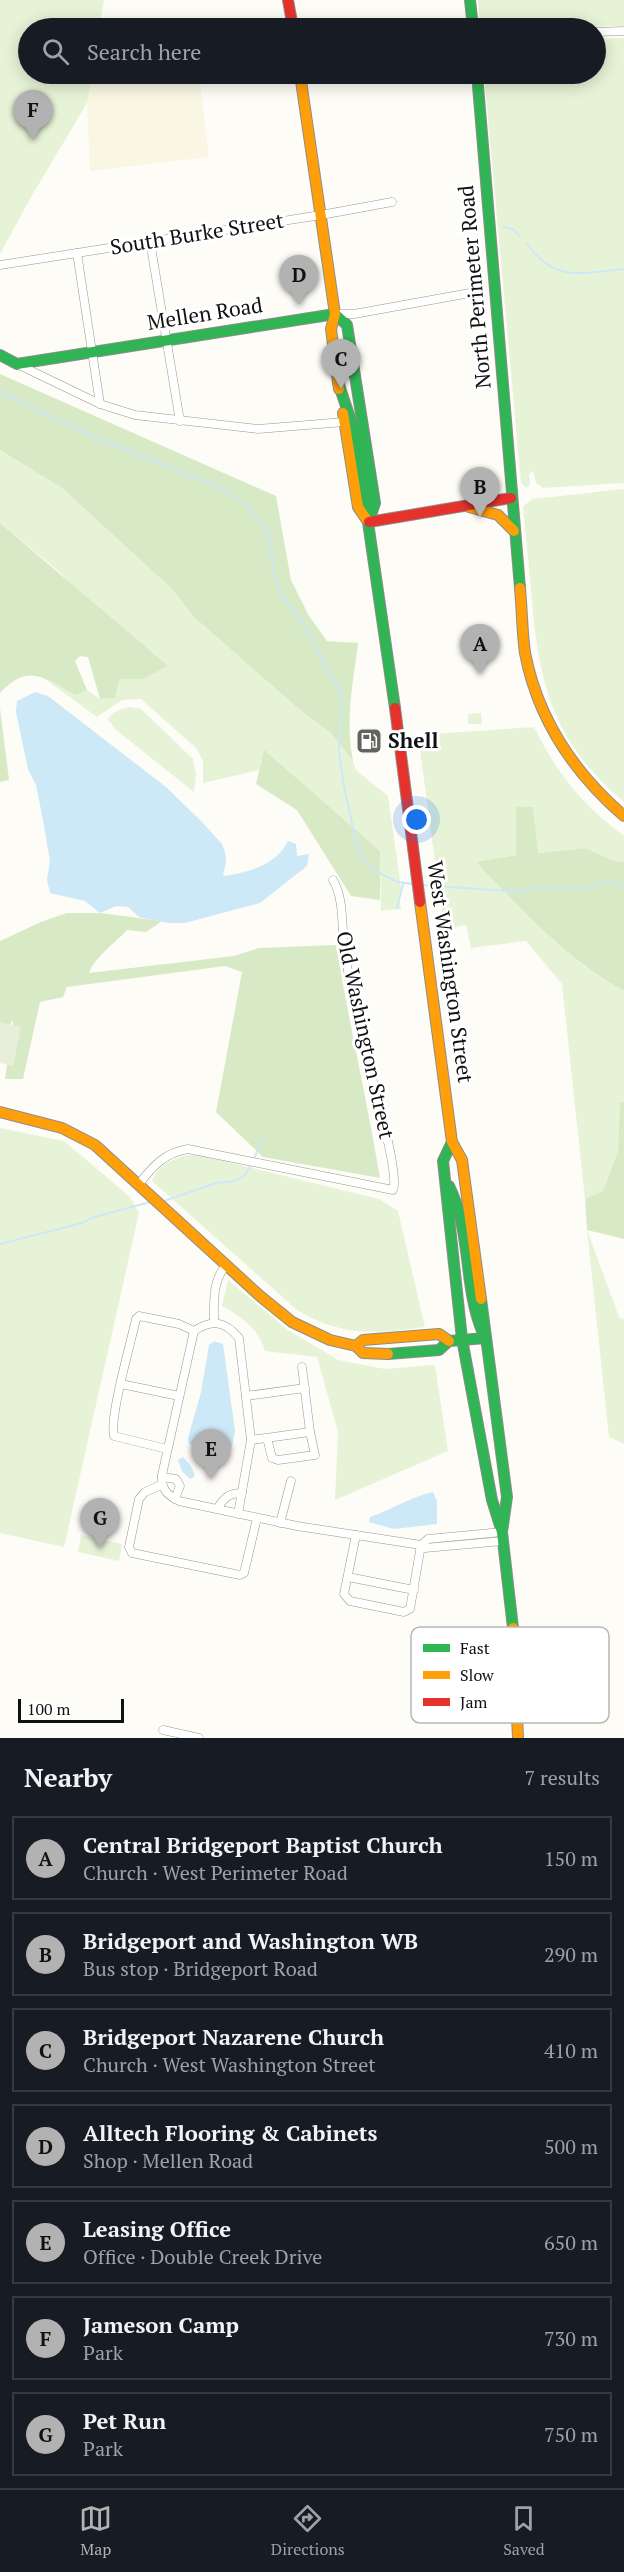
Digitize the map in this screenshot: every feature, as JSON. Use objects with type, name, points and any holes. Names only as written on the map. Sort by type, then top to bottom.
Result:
[{"type":"main road","points":[[288,0],[291,18]]},
{"type":"main road","points":[[470,0],[472,18]]},
{"type":"main road","name":"West Washington Street","points":[[301,84],[336,314],[331,329],[344,422],[358,507],[369,522]]},
{"type":"main road","name":"North Perimeter Road","points":[[478,84],[525,651],[534,693],[552,735],[575,770],[624,816]]},
{"type":"main road","name":"West Washington Street","points":[[336,314],[347,325],[375,503],[369,522],[452,1142],[462,1160],[507,1497],[503,1537]]},
{"type":"main road","name":"Mellen Road","points":[[17,364],[336,314]]},
{"type":"main road","points":[[0,355],[17,364]]},
{"type":"main road","points":[[338,382],[355,433],[369,522],[511,498]]},
{"type":"main road","points":[[463,506],[498,514],[514,531]]},
{"type":"main road","points":[[0,1112],[50,1123],[95,1145],[292,1322],[330,1340],[356,1346],[363,1340],[397,1340],[439,1334],[449,1341],[486,1338],[474,1316],[463,1227],[454,1193],[445,1180]]},
{"type":"main road","name":"West Washington Street","points":[[452,1142],[443,1161],[462,1339],[488,1475],[503,1537],[513,1627]]},
{"type":"main road","points":[[462,1339],[472,1361],[491,1464],[499,1486],[507,1497]]},
{"type":"main road","points":[[488,1475],[498,1495],[507,1497]]},
{"type":"main road","name":"West Washington Street","points":[[517,1723],[518,1738]]},
{"type":"street","points":[[606,32],[624,31]]},
{"type":"street","name":"South Burke Street","points":[[0,265],[392,202]]},
{"type":"street","points":[[150,241],[180,421]]},
{"type":"street","points":[[77,253],[100,404]]},
{"type":"street","name":"Mellen Road","points":[[336,314],[354,314],[470,293]]},
{"type":"street","points":[[17,364],[100,404],[135,415],[271,429],[344,422]]},
{"type":"street","name":"Old Washington Street","points":[[139,1184],[156,1162],[180,1150],[196,1149],[393,1190],[395,1182],[391,1158],[356,1012],[343,941],[339,890],[333,880]]},
{"type":"street","points":[[213,1323],[217,1278],[226,1265]]},
{"type":"street","points":[[167,1449],[114,1436],[112,1428],[136,1319],[139,1316],[178,1324],[194,1330]]},
{"type":"street","points":[[238,1514],[251,1440],[239,1338],[230,1327],[213,1323],[205,1324],[194,1330],[167,1449],[161,1481],[168,1496],[175,1499],[238,1514],[280,1523],[421,1545],[425,1548],[438,1543],[503,1537]]},
{"type":"street","points":[[267,1438],[272,1458],[315,1455],[302,1367]]},
{"type":"street","points":[[122,1384],[179,1396]]},
{"type":"street","points":[[246,1396],[305,1388]]},
{"type":"street","points":[[251,1440],[310,1432]]},
{"type":"street","points":[[175,1499],[180,1486],[176,1479],[161,1481],[139,1499],[129,1547],[132,1552],[240,1575],[244,1573],[257,1518]]},
{"type":"street","points":[[280,1523],[291,1481]]},
{"type":"street","points":[[217,1509],[230,1493],[242,1493]]},
{"type":"street","points":[[356,1535],[344,1594],[350,1601],[404,1612],[410,1609],[421,1545]]},
{"type":"street","points":[[348,1577],[414,1590]]},
{"type":"street","points":[[163,1730],[199,1738]]},
{"type":"shaded area","points":[[90,84],[200,84],[209,157],[90,171],[87,103]]},
{"type":"green space","points":[[0,0],[104,0],[101,18],[18,18],[18,84],[90,84],[87,103],[0,254]]},
{"type":"green space","points":[[478,0],[624,0],[624,26],[606,26],[606,18],[479,18]]},
{"type":"green space","points":[[624,38],[624,483],[543,488],[536,483],[533,471],[529,474],[530,485],[526,488],[521,483],[485,84],[606,84],[606,39]]},
{"type":"green space","points":[[0,374],[276,496],[291,580],[309,616],[327,641],[358,643],[350,717],[353,761],[331,733],[300,710],[194,617],[171,588],[62,488],[0,450]]},
{"type":"green space","points":[[0,450],[62,488],[171,588],[194,617],[300,710],[331,733],[353,761],[356,770],[388,796],[402,895],[399,898],[401,909],[381,911],[380,851],[264,751],[259,770],[203,783],[203,761],[196,748],[141,699],[122,700],[97,717],[41,676],[75,695],[87,690],[100,699],[114,698],[118,679],[143,679],[62,574],[0,523]]},
{"type":"green space","points":[[624,489],[624,802],[598,777],[578,753],[562,728],[551,702],[537,645],[523,506],[533,499]]},
{"type":"green space","points":[[0,523],[168,666],[143,679],[119,679],[115,698],[100,699],[88,657],[80,656],[75,661],[87,690],[75,695],[55,683],[37,676],[28,676],[10,683],[0,693]]},
{"type":"green space","points":[[130,707],[141,709],[193,759],[196,775],[194,792],[115,729],[108,719],[112,714]]},
{"type":"green space","points":[[0,708],[9,780],[0,782]]},
{"type":"green space","points":[[481,713],[482,724],[468,724],[468,714]]},
{"type":"green space","points":[[534,727],[552,760],[572,787],[595,812],[624,836],[624,862],[614,861],[585,848],[537,853],[533,807],[516,807],[516,855],[476,862],[564,949],[624,991],[624,1102],[620,1103],[618,1151],[603,1191],[585,1199],[562,984],[526,941],[471,948],[466,925],[444,929],[418,735]]},
{"type":"green space","points":[[264,750],[380,851],[380,900],[351,896],[297,810],[256,784]]},
{"type":"green space","points":[[516,807],[533,807],[538,853],[585,848],[614,861],[624,862],[624,991],[564,949],[476,862],[516,855]]},
{"type":"green space","points":[[67,913],[100,913],[162,921],[146,932],[127,930],[100,956],[89,973],[234,956],[259,948],[336,945],[380,1178],[263,1157],[216,1112],[242,972],[225,966],[67,987],[63,997],[40,1002],[23,1079],[5,1079],[13,1020],[0,1036],[0,941]]},
{"type":"green space","points":[[0,1022],[21,1027],[13,1066],[0,1063]]},
{"type":"green space","points":[[620,1102],[624,1102],[624,1239],[587,1230],[585,1199],[603,1191],[618,1151]]},
{"type":"green space","points":[[0,1128],[64,1141],[130,1197],[139,1213],[64,1547],[0,1533]]},
{"type":"green space","points":[[190,1155],[203,1156],[379,1199],[398,1211],[425,1327],[374,1332],[359,1331],[329,1325],[297,1310],[152,1181],[162,1166]]},
{"type":"green space","points":[[587,1230],[619,1317],[624,1319],[624,1444],[609,1437]]},
{"type":"green space","points":[[228,1280],[288,1330],[338,1360],[385,1369],[435,1365],[448,1451],[335,1500],[338,1432],[317,1357],[265,1351],[254,1330],[236,1314],[222,1306]]},
{"type":"green space","points":[[81,1535],[122,1544],[119,1561],[78,1552]]},
{"type":"water","points":[[35,692],[48,696],[166,787],[203,823],[222,844],[226,862],[223,876],[251,870],[269,862],[283,850],[288,841],[296,844],[297,856],[309,854],[307,866],[260,903],[185,923],[169,923],[139,917],[128,907],[116,906],[100,913],[85,901],[50,893],[47,880],[50,861],[43,820],[36,785],[28,769],[16,712],[17,701]]},
{"type":"water","points":[[214,1341],[223,1344],[235,1431],[229,1450],[194,1446],[189,1444],[188,1438],[201,1392],[209,1345]]},
{"type":"water","points":[[183,1457],[191,1466],[195,1476],[190,1479],[182,1471],[178,1460]]},
{"type":"water","points":[[433,1492],[437,1501],[437,1524],[394,1529],[369,1522],[370,1517]]},
{"type":"waterway","points":[[504,227],[513,229],[520,236]]},
{"type":"waterway","points":[[527,244],[548,265],[570,273],[624,269]]},
{"type":"waterway","points":[[0,392],[94,437],[218,487],[246,504],[261,521],[271,540],[273,569],[282,597],[300,619],[342,695],[339,751],[344,787],[359,855],[375,871],[398,882],[413,884]]},
{"type":"waterway","points":[[422,885],[520,892],[537,887],[585,888],[607,882],[624,885]]},
{"type":"waterway","points":[[397,908],[403,884]]},
{"type":"waterway","points":[[254,1159],[262,1139]]},
{"type":"waterway","points":[[164,1201],[216,1183],[235,1181],[244,1176],[252,1164]]},
{"type":"waterway","points":[[0,1244],[82,1223],[91,1218],[150,1202]]},
{"type":"traffic: fast","points":[[470,0],[472,18]]},
{"type":"traffic: fast","points":[[478,84],[520,588]]},
{"type":"traffic: fast","points":[[0,355],[17,364],[335,314]]},
{"type":"traffic: fast","points":[[335,314],[347,325],[375,503],[370,518]]},
{"type":"traffic: fast","points":[[338,382],[355,433],[395,708]]},
{"type":"traffic: fast","points":[[452,1142],[443,1161],[462,1339],[492,1500],[502,1532],[513,1627]]},
{"type":"traffic: fast","points":[[449,1186],[461,1221],[472,1295],[482,1331]]},
{"type":"traffic: fast","points":[[481,1299],[507,1497],[502,1532]]},
{"type":"traffic: fast","points":[[388,1354],[439,1350],[449,1341],[486,1338]]},
{"type":"traffic: slow","points":[[301,84],[335,314],[331,329],[339,389]]},
{"type":"traffic: slow","points":[[343,413],[358,507],[367,520]]},
{"type":"traffic: slow","points":[[469,507],[498,515],[514,531]]},
{"type":"traffic: slow","points":[[520,588],[525,653],[539,701],[560,743],[574,763],[624,816]]},
{"type":"traffic: slow","points":[[420,902],[452,1142],[462,1160],[481,1299]]},
{"type":"traffic: slow","points":[[0,1112],[62,1128],[95,1145],[260,1296],[292,1322],[330,1340],[356,1346],[363,1353],[388,1354]]},
{"type":"traffic: slow","points":[[356,1346],[363,1340],[439,1334],[449,1341]]},
{"type":"traffic: slow","points":[[517,1723],[518,1738]]},
{"type":"traffic: jam","points":[[288,0],[291,18]]},
{"type":"traffic: jam","points":[[369,522],[511,498]]},
{"type":"traffic: jam","points":[[395,708],[420,902]]},
{"type":"place","name":"Jameson Camp","points":[[33,140]]},
{"type":"place","name":"Alltech Flooring & Cabinets","points":[[299,305]]},
{"type":"place","name":"Bridgeport Nazarene Church","points":[[341,389]]},
{"type":"place","name":"Bridgeport and Washington WB","points":[[480,517]]},
{"type":"place","name":"Central Bridgeport Baptist Church","points":[[480,674]]},
{"type":"place","name":"Shell","points":[[369,741]]},
{"type":"place","name":"Leasing Office","points":[[211,1479]]},
{"type":"place","name":"Pet Run","points":[[100,1548]]}]
